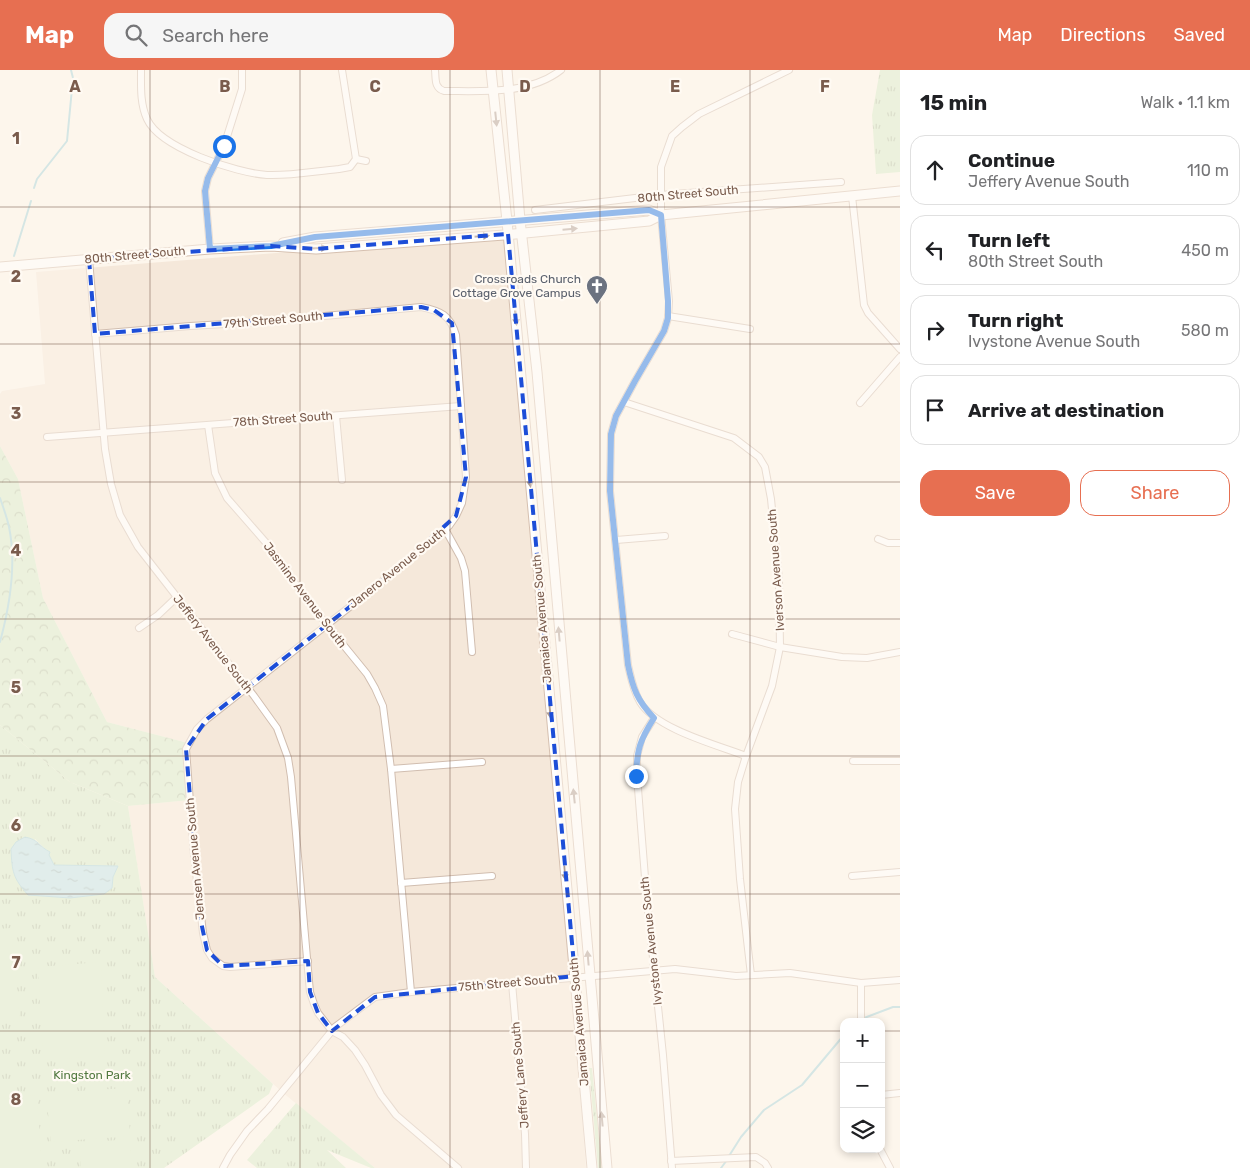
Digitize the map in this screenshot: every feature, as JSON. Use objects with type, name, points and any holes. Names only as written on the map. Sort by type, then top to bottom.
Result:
[{"type":"street","points":[[141,70],[142,98],[146,118],[152,127],[171,143],[216,163],[246,172],[268,175],[340,169],[350,166],[356,159],[342,70]]},
{"type":"street","points":[[210,249],[205,191],[208,178],[224,146],[242,89],[242,70]]},
{"type":"street","points":[[435,70],[436,86],[439,90],[494,91],[538,84],[550,79],[561,70]]},
{"type":"street","name":"Jamaica Avenue South","points":[[491,70],[507,222],[592,1168]]},
{"type":"street","name":"Jamaica Avenue South","points":[[507,70],[536,372],[606,1168]]},
{"type":"street","points":[[746,756],[669,726],[654,718],[641,703],[631,683],[610,491],[611,434],[616,416],[664,331],[668,316],[660,195],[661,167],[672,136],[699,114],[789,70]]},
{"type":"street","points":[[356,159],[366,161]]},
{"type":"street","name":"80th Street South","points":[[535,210],[660,195],[841,182]]},
{"type":"street","name":"80th Street South","points":[[0,267],[210,249],[271,246],[316,249],[522,233],[649,221],[661,215],[900,191]]},
{"type":"street","points":[[852,196],[864,305],[868,313],[900,349]]},
{"type":"street","name":"80th Street South","points":[[271,246],[315,237],[520,220],[649,210],[661,215]]},
{"type":"street","name":"Jeffery Avenue South","points":[[89,259],[104,433],[111,484],[120,515],[138,547],[277,728],[288,758],[291,777],[310,992],[314,1004],[332,1030]]},
{"type":"street","name":"79th Street South","points":[[94,334],[260,322],[421,307],[434,310],[449,318]]},
{"type":"street","points":[[668,316],[750,329]]},
{"type":"street","name":"Janero Avenue South","points":[[247,687],[445,530],[456,516],[462,503],[465,488],[462,406],[456,335],[449,318]]},
{"type":"street","points":[[860,403],[900,357]]},
{"type":"street","name":"Iverson Avenue South","points":[[624,402],[734,438],[759,457],[765,467],[771,499],[778,580],[780,647],[772,686],[738,782],[735,809],[740,879],[751,975]]},
{"type":"street","name":"78th Street South","points":[[47,438],[208,424],[462,406]]},
{"type":"street","points":[[336,416],[342,480]]},
{"type":"street","name":"Jasmine Avenue South","points":[[208,424],[215,473],[220,486],[236,509],[268,546],[375,688],[383,706],[392,769],[411,992]]},
{"type":"street","points":[[445,530],[461,558],[465,571],[472,652]]},
{"type":"street","points":[[616,540],[665,536]]},
{"type":"street","points":[[878,538],[888,543],[900,543]]},
{"type":"street","points":[[139,628],[158,615],[177,597]]},
{"type":"street","points":[[732,634],[780,647],[842,657],[867,658],[900,652]]},
{"type":"street","name":"Jensen Avenue South","points":[[247,687],[197,729],[186,749],[194,856],[203,933],[207,950],[212,958],[223,966],[265,965],[308,960]]},
{"type":"street","name":"Ivystone Avenue South","points":[[654,718],[642,737],[637,756],[636,776],[672,1165]]},
{"type":"street","points":[[853,761],[900,762]]},
{"type":"street","points":[[392,769],[482,762]]},
{"type":"street","points":[[852,876],[900,872]]},
{"type":"street","points":[[401,883],[492,876]]},
{"type":"street","name":"75th Street South","points":[[223,1168],[230,1154],[247,1131],[282,1092],[332,1030],[367,1001],[375,997],[575,976],[675,969],[736,976],[790,974],[861,983],[900,980]]},
{"type":"street","name":"Jeffery Lane South","points":[[512,983],[525,1134],[526,1168]]},
{"type":"street","points":[[861,983],[861,1018]]},
{"type":"street","points":[[332,1030],[343,1037],[354,1050],[365,1065],[381,1096],[396,1115],[458,1168]]},
{"type":"street","points":[[885,1095],[900,1093]]},
{"type":"street","points":[[882,1153],[890,1168]]},
{"type":"street","points":[[672,1165],[756,1157],[765,1162],[768,1168]]},
{"type":"highlighted area","points":[[508,234],[575,976],[375,997],[332,1031],[318,1013],[310,992],[308,961],[223,966],[207,950],[200,917],[186,749],[207,719],[375,587],[456,516],[466,477],[452,323],[434,310],[421,307],[95,334],[89,259],[271,246],[316,249]]},
{"type":"shaded area","points":[[504,235],[571,977],[586,1168],[375,1168],[282,1092],[155,977],[128,806],[190,800],[188,743],[107,722],[43,598],[18,479],[0,446],[0,394],[2,391],[45,384],[36,272]]},
{"type":"green space","points":[[880,70],[900,70],[900,172],[876,174],[872,115]]},
{"type":"green space","points":[[0,446],[18,479],[43,598],[107,722],[188,743],[190,800],[128,806],[70,782],[0,725]]},
{"type":"green space","name":"Kingston Park","points":[[0,725],[70,782],[128,806],[155,977],[273,1084],[269,1094],[164,1168],[0,1168]],"holes":[[[35,839],[50,852],[49,855],[54,865],[118,866],[113,877],[112,888],[104,894],[70,898],[28,895]]]},
{"type":"green space","points":[[11,928],[20,1021],[0,1022],[0,929]]},
{"type":"green space","points":[[101,962],[105,1056],[43,1060],[38,967]]},
{"type":"green space","points":[[589,1068],[592,1068],[602,1168],[598,1168]]},
{"type":"green space","points":[[127,1088],[130,1136],[51,1142],[46,1093]]},
{"type":"green space","points":[[37,1095],[42,1168],[0,1168],[0,1098]]},
{"type":"green space","points":[[296,1103],[375,1168],[327,1150],[346,1168],[257,1168],[247,1160]]},
{"type":"green space","points":[[182,1110],[196,1122],[185,1136],[171,1125]]},
{"type":"green space","points":[[130,1139],[132,1168],[81,1168],[79,1143]]},
{"type":"water","points":[[25,837],[36,841],[50,852],[49,855],[54,865],[118,866],[113,877],[112,888],[104,894],[70,898],[28,895],[16,879],[11,857],[11,849],[16,842]]},
{"type":"waterway","points":[[34,188],[37,179],[67,141],[73,78],[71,70]]},
{"type":"waterway","points":[[14,256],[31,201]]},
{"type":"waterway","points":[[0,498],[9,527],[12,556],[7,614],[0,642]]},
{"type":"waterway","points":[[864,1018],[893,1007],[900,1007]]},
{"type":"waterway","points":[[729,1156],[741,1137],[764,1110],[802,1085],[840,1040]]},
{"type":"waterway","points":[[721,1168],[727,1160]]},
{"type":"place","name":"Crossroads Church Cottage Grove Campus","points":[[597,305]]},
{"type":"route","points":[[224,146],[208,178],[205,191],[210,249],[271,246],[315,237],[649,210],[661,215],[668,318],[664,331],[649,360],[616,416],[611,434],[610,491],[628,665],[631,683],[641,703],[654,718],[642,737],[637,756],[636,776]]}]
